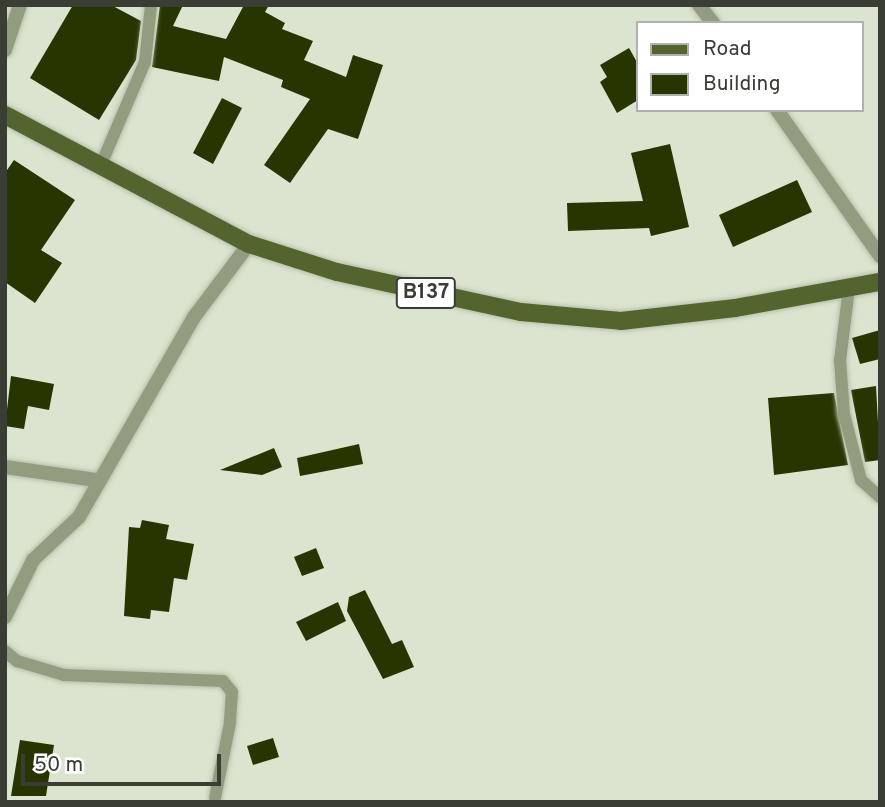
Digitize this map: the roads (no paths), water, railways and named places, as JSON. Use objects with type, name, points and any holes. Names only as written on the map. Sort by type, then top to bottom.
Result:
[{"type":"main road","name":"B137","points":[[5,115],[249,244],[430,294],[521,312],[621,321],[880,282]]},
{"type":"street","points":[[5,50],[20,5]]},
{"type":"street","points":[[699,5],[711,21]]},
{"type":"street","points":[[778,112],[880,256]]},
{"type":"street","points":[[5,617],[33,559],[79,517],[96,480],[194,317],[249,244]]},
{"type":"street","points":[[5,467],[96,480]]},
{"type":"lane","points":[[100,167],[145,62],[151,5]]},
{"type":"lane","points":[[849,288],[840,360],[844,414],[861,480],[880,497]]},
{"type":"lane","points":[[5,651],[17,662],[64,675],[223,681],[232,692],[230,723],[215,797]]}]
